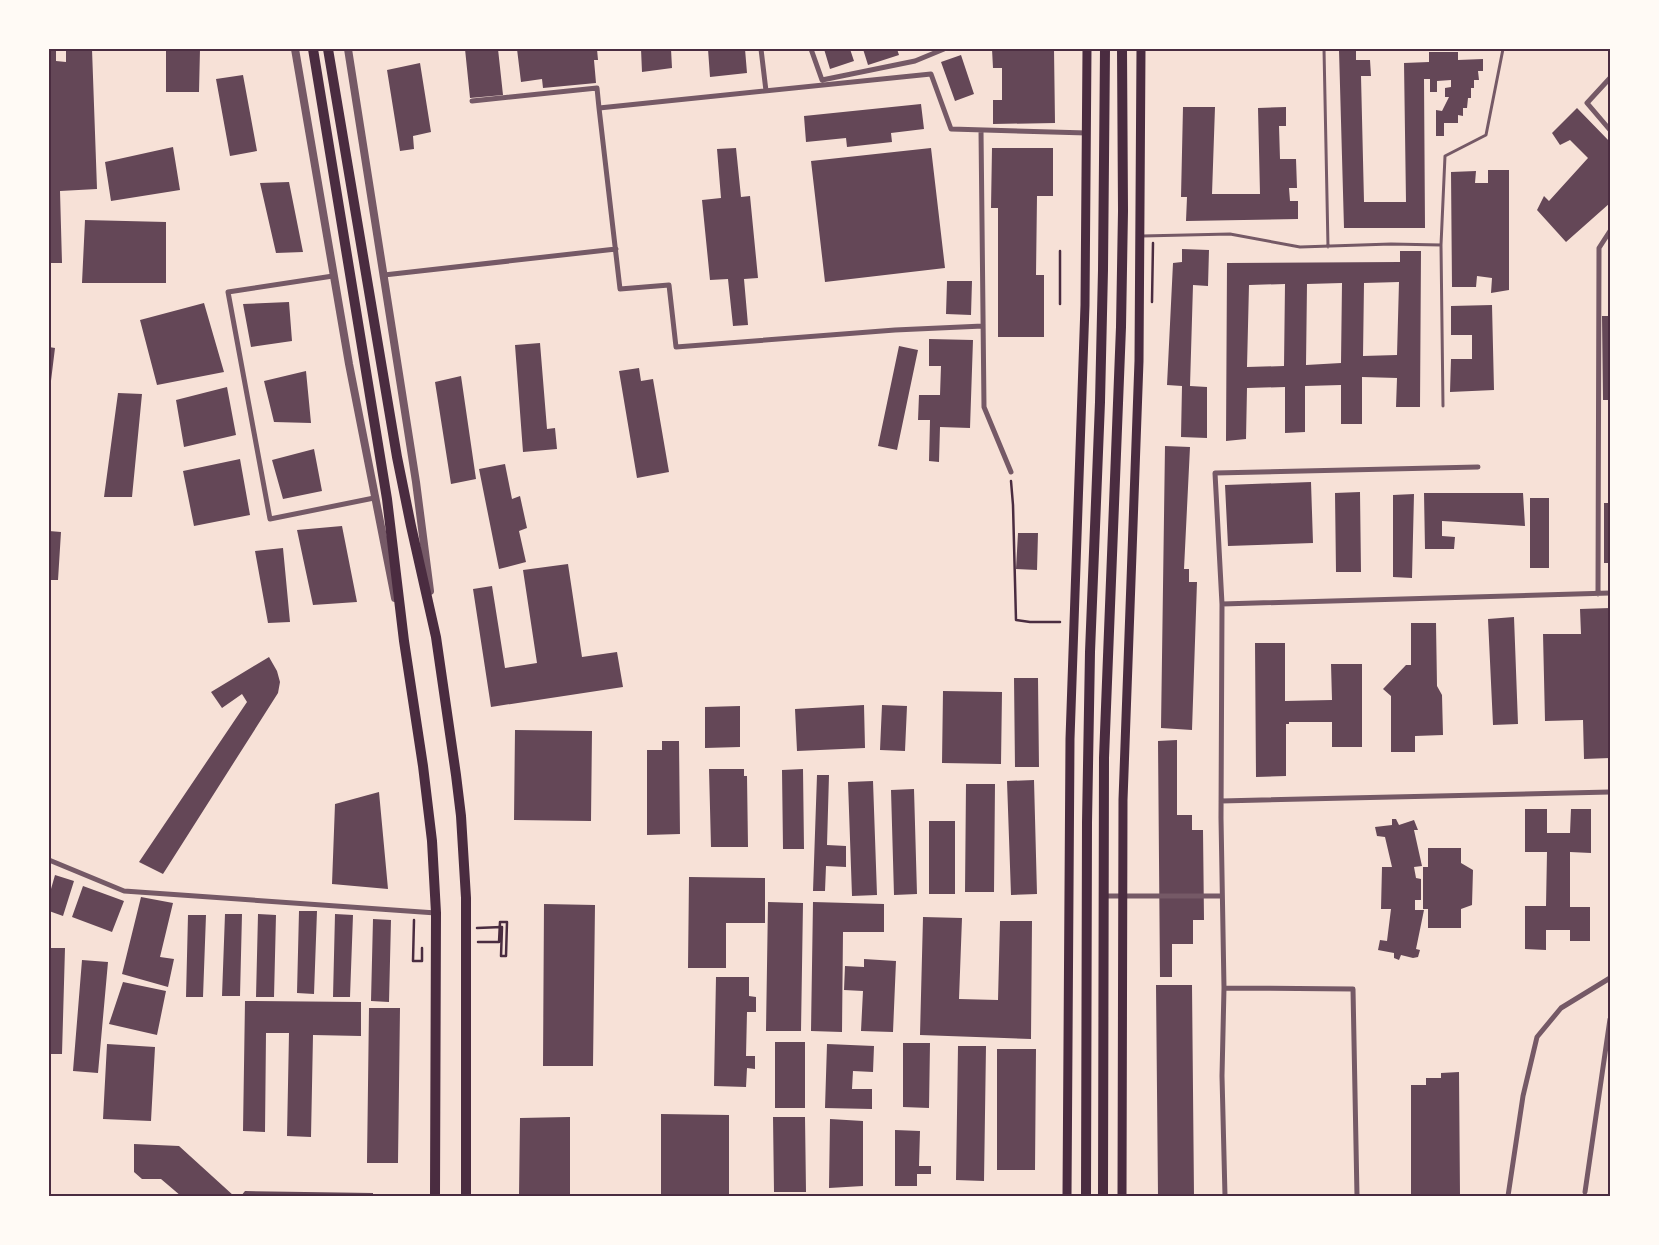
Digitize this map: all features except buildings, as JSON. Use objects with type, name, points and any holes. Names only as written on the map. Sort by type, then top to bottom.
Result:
[{"type":"highway","points":[[313,49],[387,499],[404,641],[428,807],[434,866],[436,913],[435,1196]]},
{"type":"highway","points":[[328,49],[397,457],[436,638],[461,816],[466,929],[466,1196]]},
{"type":"highway","points":[[1086,1196],[1087,823],[1090,660],[1100,402],[1105,49]]},
{"type":"highway","points":[[1103,1196],[1105,699],[1122,266],[1122,49]]},
{"type":"main road","points":[[1067,1196],[1070,739],[1084,359],[1087,49]]},
{"type":"main road","points":[[1122,1196],[1124,757],[1140,361],[1141,49]]},
{"type":"street","points":[[295,49],[333,276],[374,498],[404,641]]},
{"type":"street","points":[[348,49],[416,482],[436,638]]},
{"type":"street","points":[[761,49],[766,91]]},
{"type":"street","points":[[810,49],[822,80],[915,61],[944,49]]},
{"type":"street","points":[[599,108],[931,74],[951,129],[1087,133]]},
{"type":"street","points":[[1610,78],[1587,103],[1610,130]]},
{"type":"street","points":[[472,101],[597,88],[620,289],[669,285],[676,347],[895,330],[983,326]]},
{"type":"street","points":[[981,130],[984,407],[1011,472]]},
{"type":"street","points":[[1598,594],[1599,248],[1610,231]]},
{"type":"street","points":[[384,275],[616,249]]},
{"type":"street","points":[[333,276],[228,292],[266,500],[270,519],[374,498]]},
{"type":"street","points":[[1225,1196],[1222,1076],[1224,988],[1221,801],[1222,604],[1216,473],[1478,467]]},
{"type":"street","points":[[1222,604],[1610,593]]},
{"type":"street","points":[[1221,801],[1610,792]]},
{"type":"street","points":[[49,860],[124,891],[436,913]]},
{"type":"street","points":[[1103,896],[1222,896]]},
{"type":"street","points":[[1508,1196],[1523,1096],[1536,1037],[1561,1008],[1610,978]]},
{"type":"street","points":[[1224,988],[1353,989],[1357,1196]]},
{"type":"street","points":[[1585,1192],[1610,1019]]},
{"type":"lane","points":[[1324,49],[1328,247]]},
{"type":"lane","points":[[1444,406],[1440,245],[1445,156],[1486,135],[1504,49]]},
{"type":"lane","points":[[1141,236],[1230,234],[1300,247],[1390,244],[1440,245]]},
{"type":"path","points":[[1152,305],[1153,236]]},
{"type":"path","points":[[1060,250],[1060,304]]},
{"type":"path","points":[[1011,472],[1014,505],[1016,620],[1060,622]]},
{"type":"path","points":[[414,919],[413,960],[422,961],[422,941]]},
{"type":"path","points":[[466,929],[502,927],[501,956],[506,956],[507,922],[500,922],[499,942]]}]
